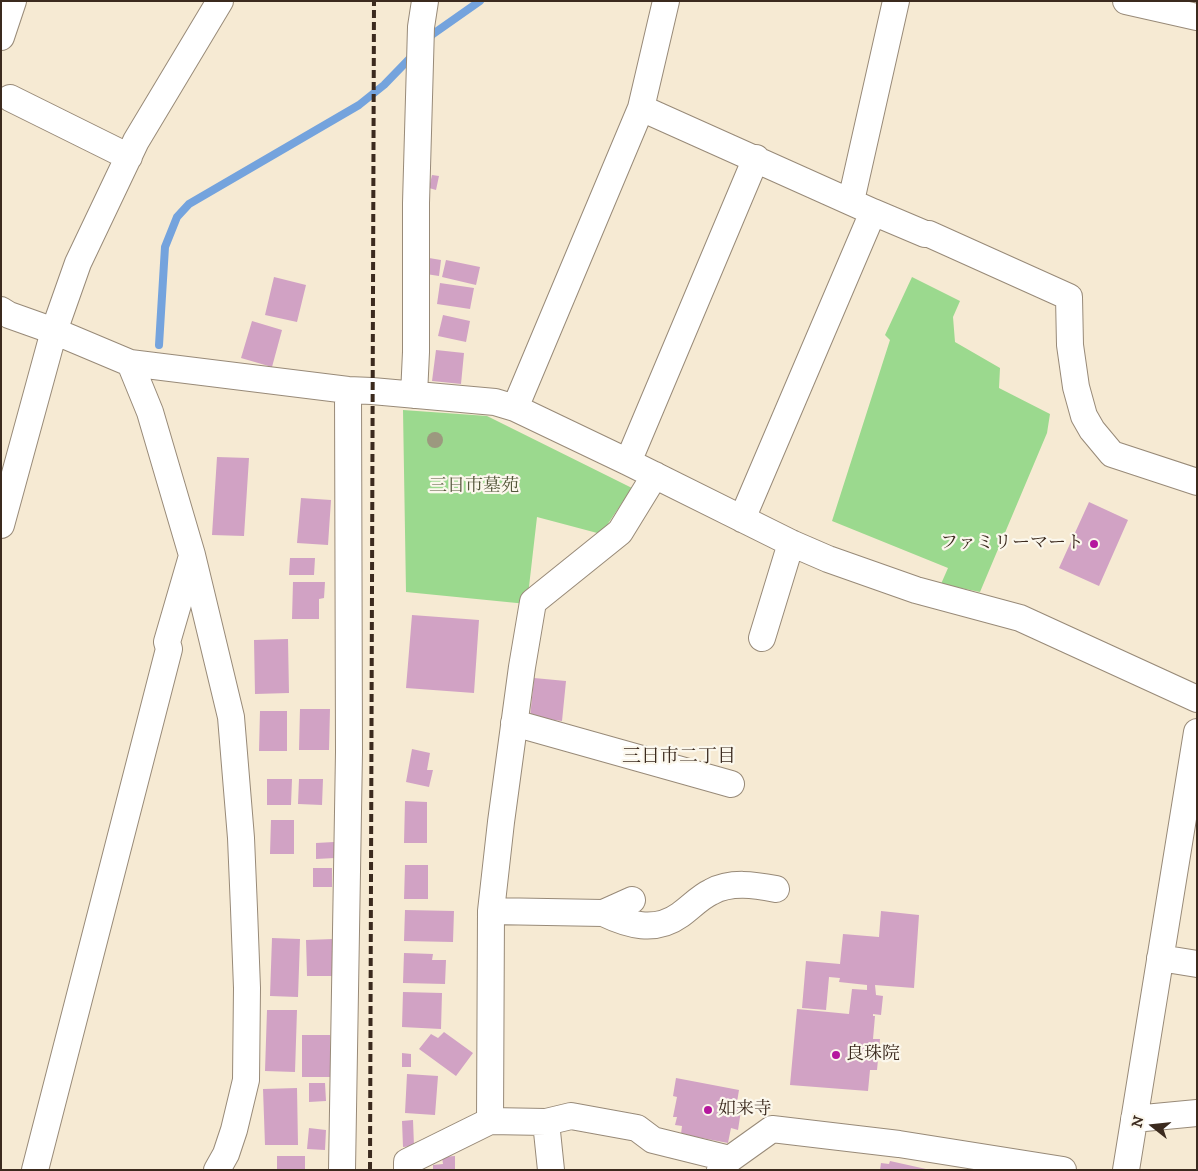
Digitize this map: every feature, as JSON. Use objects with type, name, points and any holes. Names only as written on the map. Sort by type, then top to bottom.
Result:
[{"type":"street","points":[[1,37],[14,1]]},
{"type":"street","points":[[1,525],[54,331],[78,263],[136,141],[220,1]]},
{"type":"street","points":[[414,395],[416,352],[416,203],[421,27],[425,1]]},
{"type":"street","points":[[514,408],[641,108],[666,1]]},
{"type":"street","points":[[742,518],[862,206],[896,1]]},
{"type":"street","points":[[1126,1],[1197,17]]},
{"type":"street","points":[[10,98],[129,156]]},
{"type":"street","points":[[641,108],[1069,297],[1070,345],[1076,387],[1084,416],[1092,430],[1112,454],[1197,482]]},
{"type":"street","points":[[628,462],[756,158]]},
{"type":"street","points":[[1,310],[9,315],[54,331],[130,363],[348,390],[495,402],[514,408],[791,543],[828,559],[916,590],[1020,618],[1197,699]]},
{"type":"street","points":[[130,363],[150,412],[192,555],[231,717],[242,864],[247,988],[246,1080],[234,1130],[226,1154],[217,1170]]},
{"type":"street","points":[[342,1170],[349,752],[348,390]]},
{"type":"street","points":[[490,1122],[491,911],[514,723],[534,602],[620,532],[655,476]]},
{"type":"street","points":[[762,638],[791,543]]},
{"type":"street","points":[[35,1170],[169,649],[167,642],[192,555]]},
{"type":"street","points":[[514,723],[731,784]]},
{"type":"street","points":[[1126,1170],[1197,732]]},
{"type":"street","points":[[491,911],[603,913],[622,922],[637,926],[661,924],[678,917],[711,892],[730,886],[757,886],[776,889]]},
{"type":"street","points":[[603,913],[632,900]]},
{"type":"street","points":[[1160,958],[1197,964]]},
{"type":"street","points":[[1134,1118],[1197,1113]]},
{"type":"street","points":[[407,1170],[407,1162],[490,1122],[546,1122],[571,1116],[637,1128],[653,1140],[725,1164],[772,1129],[900,1144],[1063,1170]]},
{"type":"street","points":[[546,1122],[550,1170]]},
{"type":"green space","points":[[912,277],[960,301],[953,317],[955,342],[1000,368],[999,388],[1050,414],[1047,433],[980,592],[941,584],[948,568],[832,521],[890,340],[885,335]]},
{"type":"green space","name":"三日市墓苑","points":[[403,410],[487,416],[632,488],[601,534],[537,517],[527,604],[406,592]]},
{"type":"building","points":[[432,175],[439,176],[436,190],[429,188]]},
{"type":"building","points":[[429,258],[441,260],[439,276],[426,274]]},
{"type":"building","points":[[446,260],[480,267],[476,285],[442,277]]},
{"type":"building","points":[[274,277],[306,285],[297,322],[265,315]]},
{"type":"building","points":[[440,283],[474,288],[470,309],[437,304]]},
{"type":"building","points":[[443,315],[470,321],[466,342],[438,336]]},
{"type":"building","points":[[252,321],[282,330],[272,367],[241,358]]},
{"type":"building","points":[[436,350],[464,353],[461,384],[432,381]]},
{"type":"building","points":[[217,457],[249,458],[244,536],[212,535]]},
{"type":"building","points":[[301,498],[331,500],[328,545],[297,543]]},
{"type":"building","name":"ファミリーマート","points":[[1089,502],[1128,520],[1099,586],[1059,568]]},
{"type":"building","points":[[290,558],[315,558],[314,575],[289,575]]},
{"type":"building","points":[[293,582],[325,582],[324,598],[319,599],[319,619],[292,619]]},
{"type":"building","points":[[412,615],[479,620],[474,693],[406,688]]},
{"type":"building","points":[[288,639],[289,693],[255,694],[254,640]]},
{"type":"building","points":[[534,678],[566,681],[562,721],[530,717]]},
{"type":"building","points":[[300,709],[330,709],[329,750],[299,750]]},
{"type":"building","points":[[260,711],[287,711],[287,751],[259,751]]},
{"type":"building","points":[[412,749],[430,753],[427,770],[433,770],[429,787],[406,782]]},
{"type":"building","points":[[267,779],[292,779],[291,805],[267,805]]},
{"type":"building","points":[[299,779],[323,779],[322,805],[298,804]]},
{"type":"building","points":[[405,801],[427,802],[427,843],[404,843]]},
{"type":"building","points":[[271,820],[294,820],[294,854],[270,854]]},
{"type":"building","points":[[334,842],[335,858],[316,859],[316,843]]},
{"type":"building","points":[[405,865],[428,865],[428,899],[404,899]]},
{"type":"building","points":[[313,868],[332,868],[332,887],[313,887]]},
{"type":"building","points":[[405,910],[454,911],[453,942],[404,941]]},
{"type":"building","points":[[881,911],[919,915],[914,988],[875,985],[876,995],[883,996],[881,1015],[873,1014],[875,1016],[873,1039],[880,1039],[877,1070],[870,1070],[868,1091],[790,1085],[797,1009],[849,1014],[852,989],[867,990],[867,985],[839,982],[840,978],[829,977],[826,1010],[802,1008],[806,961],[840,964],[843,934],[879,937]]},
{"type":"building","points":[[272,938],[300,939],[298,997],[270,996]]},
{"type":"building","points":[[333,939],[334,976],[307,976],[306,940]]},
{"type":"building","points":[[404,953],[433,954],[432,960],[446,960],[445,984],[403,983]]},
{"type":"building","points":[[403,992],[442,993],[441,1029],[402,1027]]},
{"type":"building","points":[[267,1010],[297,1010],[295,1072],[265,1071]]},
{"type":"building","points":[[444,1032],[473,1053],[456,1076],[419,1049],[431,1034],[438,1038]]},
{"type":"building","points":[[302,1035],[330,1035],[331,1077],[302,1077]]},
{"type":"building","points":[[402,1053],[411,1054],[411,1067],[402,1067]]},
{"type":"building","points":[[407,1074],[438,1076],[435,1115],[405,1113]]},
{"type":"building","name":"如来寺","points":[[676,1078],[739,1090],[737,1102],[742,1104],[738,1130],[731,1128],[728,1143],[681,1134],[682,1126],[675,1125],[677,1117],[673,1117],[677,1097],[673,1096]]},
{"type":"building","points":[[309,1083],[325,1083],[326,1101],[309,1102]]},
{"type":"building","points":[[297,1088],[298,1145],[265,1145],[263,1089]]},
{"type":"building","points":[[413,1120],[414,1146],[403,1147],[402,1121]]},
{"type":"building","points":[[309,1128],[326,1130],[325,1150],[307,1149]]},
{"type":"building","points":[[277,1156],[305,1156],[305,1170],[277,1170]]},
{"type":"building","points":[[455,1156],[455,1170],[433,1170],[433,1165],[443,1164],[442,1157]]},
{"type":"building","points":[[890,1161],[926,1170],[880,1170],[881,1163],[889,1164]]},
{"type":"waterway","points":[[427,40],[480,1]]},
{"type":"waterway","points":[[159,345],[165,247],[177,217],[189,204],[359,105],[384,85],[414,54]]},
{"type":"railway","points":[[370,1170],[374,1]]},
{"type":"place","name":"ファミリーマート","points":[[1094,544]]},
{"type":"place","name":"良珠院","points":[[836,1055]]},
{"type":"place","name":"如来寺","points":[[708,1110]]},
{"type":"district","name":"三日市二丁目","points":[[679,758]]}]
